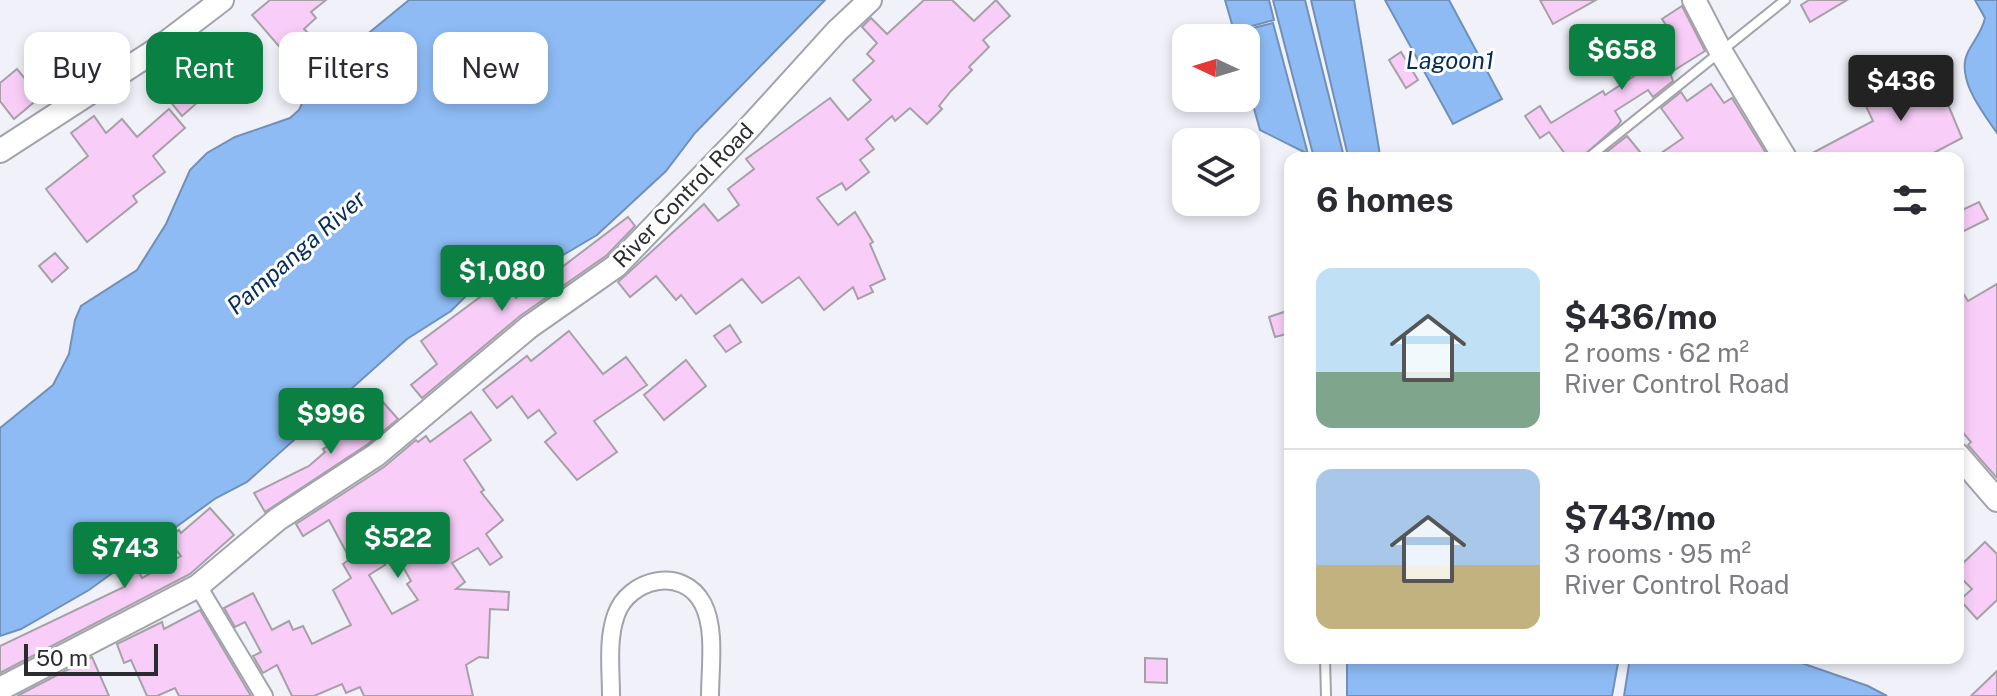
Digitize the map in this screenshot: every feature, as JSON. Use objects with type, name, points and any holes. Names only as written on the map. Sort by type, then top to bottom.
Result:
[{"type":"street","points":[[0,151],[159,48],[222,0]]},
{"type":"street","name":"River Control Road","points":[[0,689],[198,586],[278,519],[376,455],[529,327],[616,266],[870,0]]},
{"type":"street","points":[[1694,0],[1721,52],[1781,152]]},
{"type":"street","points":[[1964,462],[1997,500]]},
{"type":"street","points":[[611,696],[616,614],[624,598],[637,588],[668,580],[695,592],[704,605],[711,655],[710,696]]},
{"type":"street","points":[[198,586],[264,696]]},
{"type":"lane","points":[[1596,152],[1785,0]]},
{"type":"lane","points":[[1325,664],[1326,696]]},
{"type":"water","name":"Pampanga River","points":[[409,0],[825,0],[695,133],[666,171],[597,235],[541,268],[474,288],[451,311],[407,339],[247,482],[216,498],[89,590],[21,629],[0,636],[0,428],[53,385],[69,354],[75,320],[81,306],[137,270],[166,224],[190,170],[207,153],[235,137],[290,118],[302,104],[417,104],[417,32],[370,32]]},
{"type":"water","points":[[1225,0],[1269,0],[1274,20],[1259,24],[1232,24]]},
{"type":"water","points":[[1273,0],[1305,0],[1343,152],[1312,152]]},
{"type":"water","points":[[1311,0],[1354,0],[1379,152],[1347,152]]},
{"type":"water","name":"Lagoon1","points":[[1385,0],[1449,0],[1502,99],[1453,124]]},
{"type":"water","points":[[1975,0],[1997,0],[1997,133],[1972,95],[1965,73],[1968,52],[1985,18]]},
{"type":"water","points":[[1273,23],[1307,152],[1259,128],[1255,112],[1260,112],[1260,26]]},
{"type":"water","points":[[1347,664],[1618,664],[1612,696],[1347,696]]},
{"type":"water","points":[[1629,664],[1804,664],[1868,686],[1887,696],[1624,696]]},
{"type":"building","points":[[270,0],[326,0],[311,12],[316,18],[304,29],[307,32],[279,32],[279,46],[252,15]]},
{"type":"building","points":[[924,0],[952,0],[974,21],[996,0],[1010,16],[983,40],[989,47],[969,67],[972,70],[951,91],[939,106],[942,109],[927,124],[910,108],[895,121],[892,116],[866,139],[874,149],[860,160],[869,172],[846,190],[842,183],[817,198],[838,225],[855,212],[873,242],[870,244],[885,279],[870,286],[873,292],[858,299],[853,287],[824,310],[799,277],[762,303],[742,279],[696,314],[681,295],[676,300],[656,276],[630,297],[618,282],[704,204],[718,221],[739,205],[728,189],[754,169],[746,159],[830,98],[848,120],[871,100],[853,80],[874,61],[867,54],[877,43],[862,27],[871,18],[887,34]]},
{"type":"building","points":[[1540,0],[1596,0],[1553,24]]},
{"type":"building","points":[[1809,0],[1847,0],[1810,22],[1801,5]]},
{"type":"building","points":[[1682,6],[1705,51],[1670,73],[1673,81],[1653,97],[1648,90],[1615,111],[1621,121],[1588,152],[1564,152],[1549,132],[1540,138],[1525,116],[1540,106],[1551,123],[1603,91],[1605,95],[1645,69],[1642,65],[1662,51],[1653,38],[1668,28],[1662,19]]},
{"type":"building","points":[[1401,52],[1418,80],[1406,88],[1389,60]]},
{"type":"building","points":[[1931,64],[1962,138],[1935,152],[1814,152],[1873,121],[1863,100]]},
{"type":"building","points":[[17,69],[24,78],[24,104],[32,104],[14,119],[0,101],[0,83]]},
{"type":"building","points":[[1711,84],[1724,103],[1732,98],[1765,152],[1663,152],[1683,138],[1661,108],[1681,92],[1687,101]]},
{"type":"building","points":[[172,104],[196,104],[182,116]]},
{"type":"building","points":[[169,109],[185,128],[153,156],[165,172],[133,196],[137,202],[87,242],[46,189],[88,156],[71,133],[94,116],[106,133],[122,119],[137,137]]},
{"type":"building","points":[[1627,136],[1640,152],[1607,152]]},
{"type":"building","points":[[1979,202],[1988,219],[1964,231],[1964,209]]},
{"type":"building","points":[[628,217],[635,226],[607,255],[520,316],[422,398],[411,385],[437,364],[421,341],[503,280],[516,298],[539,280],[541,283]]},
{"type":"building","points":[[55,253],[68,268],[52,282],[39,266]]},
{"type":"building","points":[[1997,284],[1997,478],[1968,445],[1971,442],[1964,434],[1964,295],[1968,301]]},
{"type":"building","points":[[1284,312],[1284,335],[1275,337],[1269,317]]},
{"type":"building","points":[[730,325],[741,342],[726,352],[714,336]]},
{"type":"building","points":[[569,331],[603,374],[626,357],[647,385],[594,421],[617,452],[577,480],[545,442],[556,433],[539,410],[528,418],[512,396],[497,408],[483,390],[527,356],[531,361]]},
{"type":"building","points":[[686,360],[706,386],[664,420],[644,395]]},
{"type":"building","points":[[382,401],[398,419],[368,444],[265,512],[254,493],[309,466],[325,452],[323,449],[343,437],[341,434]]},
{"type":"building","points":[[471,412],[491,440],[464,460],[484,490],[481,492],[503,520],[486,534],[502,557],[490,565],[478,548],[452,563],[465,582],[456,589],[509,592],[508,610],[490,609],[488,658],[479,657],[466,665],[473,696],[364,696],[360,687],[346,693],[342,684],[314,696],[292,696],[277,665],[263,673],[253,656],[261,652],[245,622],[235,627],[224,608],[253,593],[272,630],[289,621],[293,630],[303,626],[312,644],[351,625],[333,590],[351,578],[343,564],[350,559],[329,520],[303,536],[296,524],[384,467],[416,440],[418,442],[426,436],[430,442]],"holes":[[[402,517],[415,541],[395,553],[411,581],[407,584],[418,600],[392,614],[369,575],[385,565],[368,536]]]},
{"type":"building","points":[[210,508],[234,535],[190,574],[0,673],[0,646],[124,587],[118,573],[136,565],[142,578],[181,556],[167,539],[179,530],[181,533]]},
{"type":"building","points":[[1985,542],[1997,554],[1997,600],[1977,619],[1964,604],[1964,596],[1972,589],[1964,581],[1964,562]]},
{"type":"building","points":[[200,610],[251,696],[179,696],[175,688],[157,696],[147,696],[131,660],[124,663],[117,644],[162,622],[164,629]]},
{"type":"building","points":[[92,657],[109,696],[17,696]]},
{"type":"building","points":[[1145,658],[1167,659],[1167,683],[1145,682]]},
{"type":"building","points":[[1997,671],[1997,696],[1971,696]]}]
